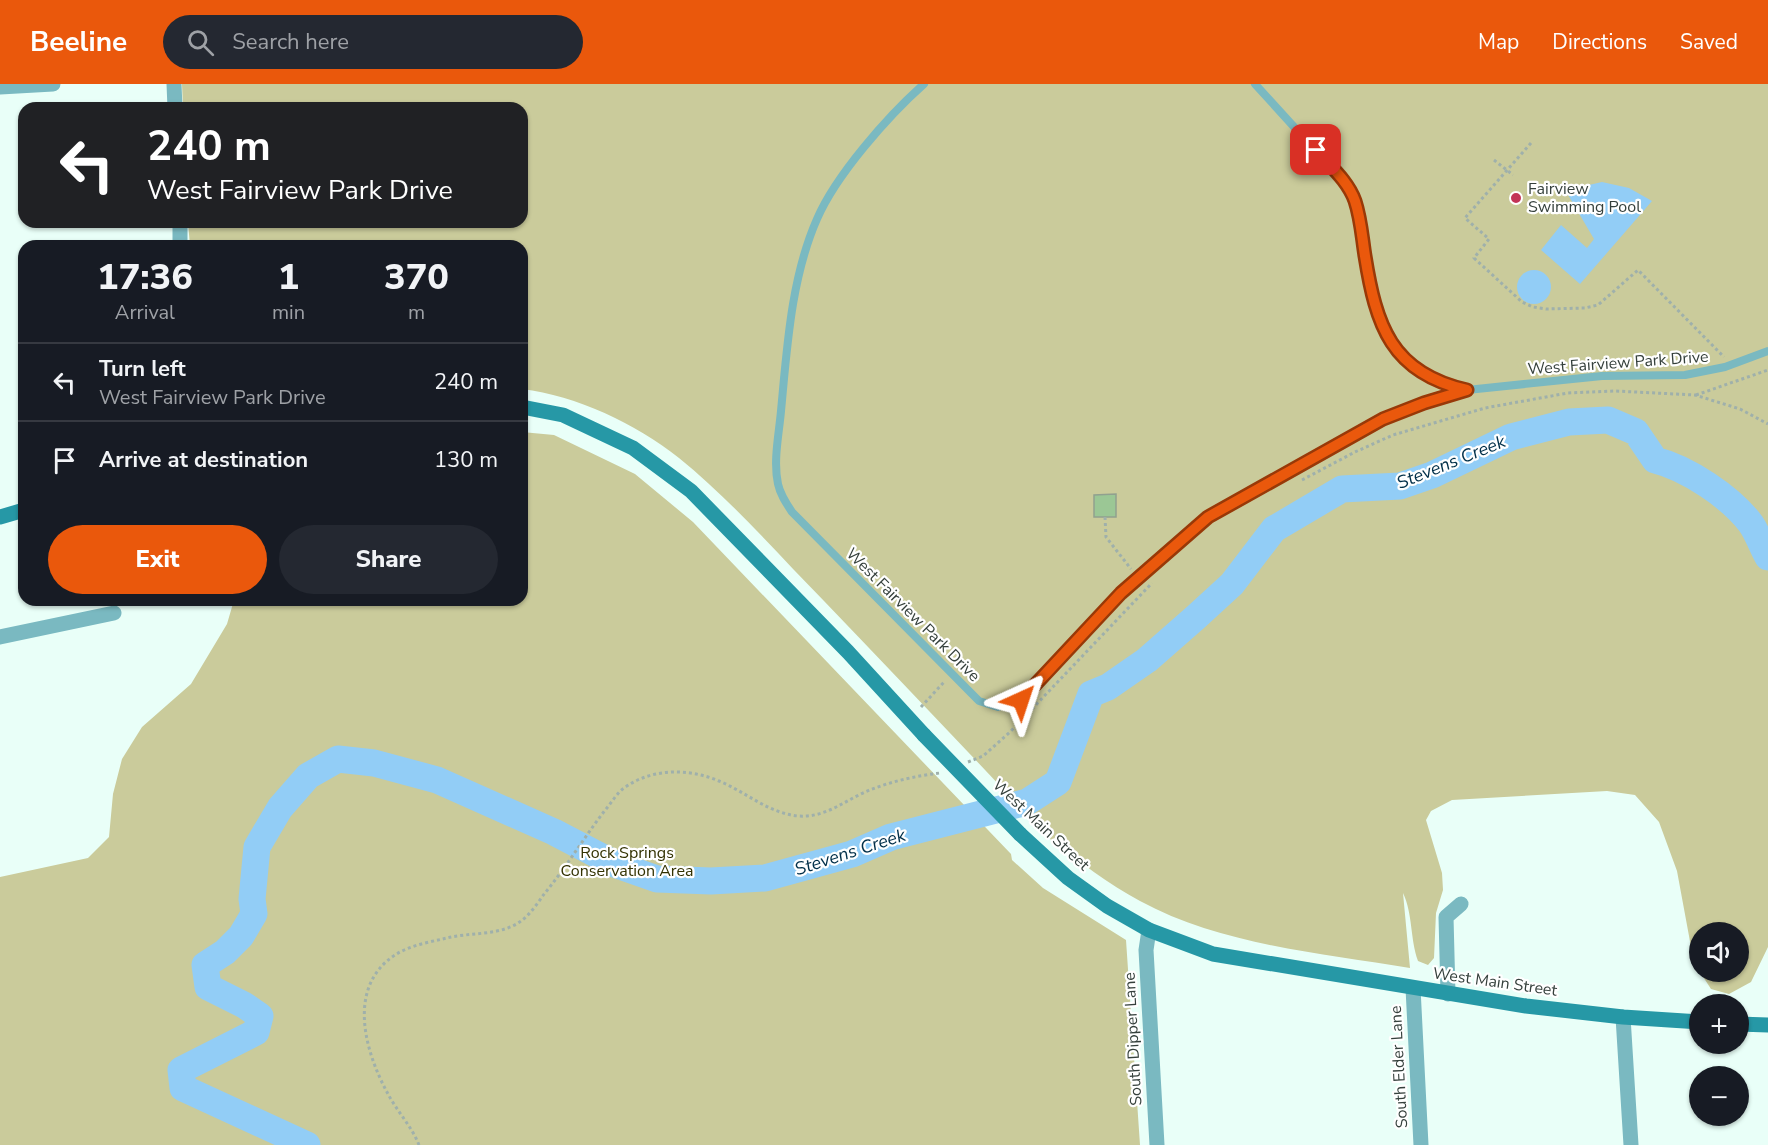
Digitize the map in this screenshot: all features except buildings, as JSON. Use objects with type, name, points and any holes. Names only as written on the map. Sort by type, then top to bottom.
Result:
[{"type":"street","points":[[0,87],[53,84]]},
{"type":"street","points":[[174,84],[175,102]]},
{"type":"street","name":"West Main Street","points":[[528,408],[563,415],[633,448],[691,491],[848,652],[1020,834],[1068,878],[1107,906],[1149,930],[1213,954],[1448,994],[1623,1017],[1689,1021]]},
{"type":"street","points":[[0,517],[18,512]]},
{"type":"street","points":[[0,637],[114,613]]},
{"type":"street","points":[[1448,994],[1446,917],[1461,904]]},
{"type":"street","name":"South Dipper Lane","points":[[1149,930],[1146,950],[1157,1145]]},
{"type":"street","name":"South Elder Lane","points":[[1413,988],[1421,1145]]},
{"type":"street","points":[[1623,1017],[1631,1145]]},
{"type":"street","points":[[1749,1024],[1768,1025]]},
{"type":"lane","name":"West Fairview Park Drive","points":[[924,84],[855,157],[817,218],[804,254],[793,309],[777,466],[778,484],[792,512],[951,674],[979,701],[988,705],[999,707],[1021,700],[1138,577],[1208,517],[1352,435],[1403,410],[1467,390],[1602,376],[1685,375],[1731,365],[1768,351]]},
{"type":"lane","name":"West Fairview Park Drive","points":[[1255,84],[1346,184],[1354,201],[1360,224],[1371,294],[1385,334],[1402,356],[1433,380],[1467,390]]},
{"type":"path","points":[[1531,143],[1465,218],[1489,239],[1474,258],[1522,302],[1546,309],[1592,308],[1607,299],[1638,270],[1731,365]]},
{"type":"path","points":[[1494,160],[1513,175]]},
{"type":"path","points":[[1695,395],[1768,370]]},
{"type":"path","points":[[1295,483],[1394,435],[1485,408],[1568,393],[1615,391],[1695,395],[1740,409],[1768,424]]},
{"type":"path","points":[[1105,517],[1106,537],[1138,577]]},
{"type":"path","points":[[962,764],[983,756],[1010,732],[1158,576]]},
{"type":"path","points":[[921,707],[951,674]]},
{"type":"path","points":[[418,1145],[387,1093],[373,1063],[364,1019],[364,1001],[370,983],[395,955],[415,946],[458,935],[503,930],[521,921],[559,876],[622,789],[647,776],[672,771],[694,773],[720,781],[776,810],[798,816],[817,815],[837,808],[865,792],[920,776],[942,773]]},
{"type":"green space","points":[[182,84],[1768,84],[1768,947],[1751,982],[1729,994],[1711,989],[1706,982],[1749,982],[1749,922],[1689,922],[1689,936],[1677,871],[1659,822],[1635,795],[1607,791],[1452,800],[1431,811],[1426,820],[1442,873],[1443,890],[1436,913],[1434,958],[1428,965],[1418,961],[1403,893],[1410,968],[1307,952],[1238,938],[1171,916],[1128,894],[1050,839],[753,527],[679,458],[644,433],[605,413],[564,398],[528,390],[528,240],[190,240],[188,228],[528,228],[528,102],[183,102]]},
{"type":"green space","name":"Rock Springs Conservation Area","points":[[528,433],[554,435],[635,474],[693,522],[1011,854],[1012,860],[1043,888],[1126,940],[1140,1145],[0,1145],[0,877],[88,858],[109,837],[113,794],[122,759],[142,727],[191,684],[227,624],[232,606],[528,606]]},
{"type":"water","points":[[1602,182],[1629,188],[1652,201],[1580,284],[1541,250],[1561,225],[1587,248],[1594,239],[1567,193],[1580,187]]},
{"type":"water","points":[[1534,270],[1546,275],[1551,287],[1546,299],[1534,304],[1522,299],[1517,287],[1522,275]]},
{"type":"waterway","name":"Stevens Creek","points":[[307,1145],[183,1088],[181,1070],[256,1032],[260,1016],[244,1005],[208,987],[205,965],[225,952],[241,936],[254,914],[252,899],[257,847],[280,808],[308,776],[338,759],[374,763],[437,780],[554,832],[617,865],[657,879],[711,881],[765,878],[852,854],[891,837],[1027,802],[1058,782],[1091,694],[1108,687],[1147,660],[1196,617],[1232,584],[1274,529],[1342,489],[1400,486],[1432,475],[1511,437],[1569,422],[1608,420],[1636,432],[1655,460],[1694,477],[1732,504],[1751,524],[1768,557]]},
{"type":"place","name":"Fairview Swimming Pool","points":[[1516,198]]},
{"type":"route","points":[[1021,700],[1121,593],[1156,560],[1208,517],[1362,429],[1403,410],[1467,390],[1433,380],[1402,356],[1385,334],[1371,294],[1354,201],[1346,184],[1316,150]]}]
